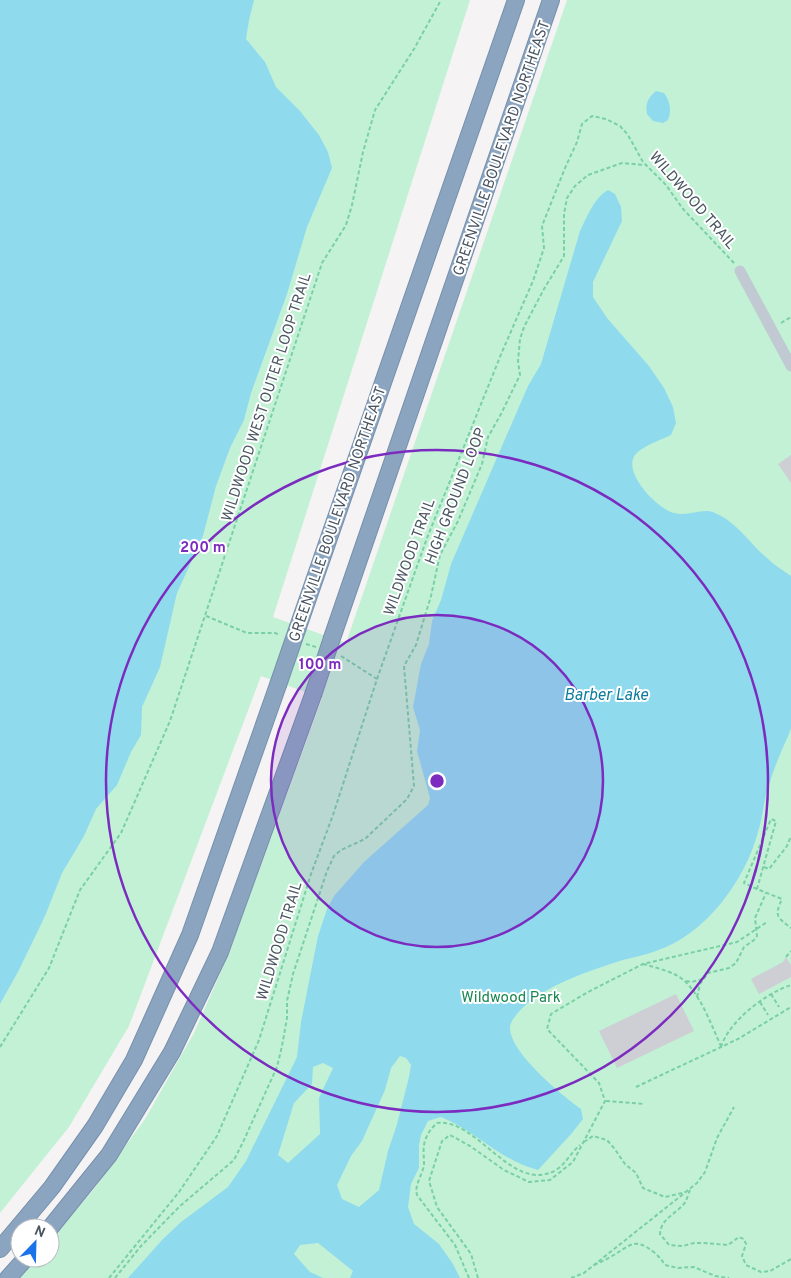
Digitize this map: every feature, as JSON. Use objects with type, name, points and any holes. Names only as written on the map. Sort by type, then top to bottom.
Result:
[{"type":"highway","name":"GREENVILLE BOULEVARD NORTHEAST","points":[[0,1249],[52,1186],[95,1126],[134,1060],[190,934],[516,0]]},
{"type":"highway","name":"GREENVILLE BOULEVARD NORTHEAST","points":[[58,1218],[109,1155],[172,1052],[220,952],[313,694],[552,0]]},
{"type":"highway","points":[[8,1278],[17,1268]]},
{"type":"lane","points":[[740,270],[791,366]]},
{"type":"path","name":"WILDWOOD WEST OUTER LOOP TRAIL","points":[[0,1047],[49,968],[80,890],[121,833],[170,721],[322,263],[346,225],[375,110],[414,49],[441,0]]},
{"type":"path","name":"WILDWOOD TRAIL","points":[[109,1278],[179,1192],[217,1136],[259,1040],[311,874],[333,815],[389,645],[428,538],[502,352],[533,280],[544,248],[542,226],[577,142],[582,124],[592,116],[606,119],[620,126],[628,135],[646,165],[666,185],[683,209],[740,270]]},
{"type":"path","name":"HIGH GROUND LOOP","points":[[115,1278],[141,1246],[180,1206],[234,1160],[277,1067],[287,1018],[287,1002],[292,974],[327,871],[334,856],[341,850],[366,839],[407,799],[414,786],[404,666],[418,637],[431,596],[440,555],[458,521],[482,464],[488,437],[520,375],[518,361],[520,339],[524,327],[564,256],[564,214],[567,198],[575,186],[588,176],[622,163],[646,165]]},
{"type":"path","points":[[779,325],[791,317]]},
{"type":"path","points":[[757,889],[776,821],[771,819],[744,883],[757,889],[782,899],[777,910],[778,918],[791,928]]},
{"type":"path","points":[[764,867],[769,869],[787,846],[791,836]]},
{"type":"path","points":[[697,997],[700,984],[708,973],[729,968],[736,963],[744,947],[757,936],[755,918],[766,892]]},
{"type":"path","points":[[478,1278],[471,1254],[436,1207],[429,1182],[442,1141],[450,1135],[470,1146],[504,1170],[529,1182],[550,1180],[573,1162],[605,1101],[599,1083],[547,1029],[551,1014],[588,992],[643,964],[737,942],[767,922]]},
{"type":"path","points":[[786,957],[791,951]]},
{"type":"path","points":[[643,964],[678,976],[683,981],[697,997],[721,1047]]},
{"type":"path","points":[[683,981],[691,982],[705,978]]},
{"type":"path","points":[[721,1047],[723,1040],[733,1027],[759,1001],[791,985]]},
{"type":"path","points":[[771,994],[780,1007]]},
{"type":"path","points":[[759,1001],[768,1014]]},
{"type":"path","points":[[636,1088],[738,1039],[791,1007]]},
{"type":"path","points":[[605,1101],[644,1104]]},
{"type":"path","points":[[571,1278],[584,1273],[697,1183],[705,1172],[717,1138],[734,1107]]},
{"type":"path","points":[[469,1278],[455,1245],[434,1215],[417,1196],[416,1189],[424,1165],[422,1155],[426,1136],[437,1123],[446,1122],[461,1129],[494,1155],[523,1172],[534,1176],[546,1175],[558,1169],[582,1143],[593,1136],[607,1140],[625,1164],[636,1173],[643,1188],[664,1197],[686,1192]]},
{"type":"path","points":[[690,1189],[685,1204],[664,1221],[661,1226],[660,1234],[669,1245],[683,1246],[694,1243],[728,1245],[739,1237],[744,1239],[746,1244],[742,1256],[746,1264],[761,1272],[770,1271],[791,1259]]},
{"type":"path","points":[[590,1267],[612,1257],[630,1244],[639,1244],[648,1248],[665,1265],[672,1268],[694,1267],[715,1276],[729,1278]]},
{"type":"green space","name":"Wildwood Park","points":[[0,0],[470,0],[273,617],[346,643],[567,0],[791,0],[791,1278],[15,1278],[25,1268],[60,1268],[60,1228],[94,1189],[145,1119],[194,1033],[227,958],[322,698],[261,676],[129,1026],[69,1127],[0,1213]]},
{"type":"water","points":[[0,0],[254,0],[246,39],[265,62],[276,87],[300,111],[319,135],[328,152],[332,168],[307,227],[287,294],[251,393],[244,420],[230,448],[216,486],[203,536],[177,593],[160,667],[142,707],[141,735],[131,752],[117,785],[96,809],[84,836],[62,873],[45,916],[0,1004]]},
{"type":"water","points":[[656,91],[664,93],[670,106],[668,120],[663,123],[653,121],[647,114],[646,107],[648,101]]},
{"type":"water","name":"Barber Lake","points":[[608,190],[615,194],[621,207],[622,221],[593,282],[593,297],[607,318],[649,366],[664,388],[673,407],[676,423],[671,435],[644,448],[635,455],[632,466],[639,483],[652,499],[674,513],[685,514],[710,511],[723,517],[736,527],[770,561],[791,576],[791,728],[769,784],[752,851],[733,887],[720,904],[691,933],[656,951],[609,964],[562,983],[533,1000],[512,1021],[510,1031],[514,1043],[523,1056],[548,1082],[581,1109],[583,1119],[538,1170],[512,1160],[466,1130],[441,1117],[428,1121],[421,1135],[419,1168],[411,1184],[408,1207],[414,1224],[439,1244],[460,1278],[350,1278],[353,1271],[318,1243],[300,1245],[294,1254],[310,1272],[323,1278],[128,1278],[181,1222],[228,1187],[246,1161],[297,1057],[301,1022],[318,936],[327,909],[334,896],[364,862],[428,805],[430,798],[417,751],[420,730],[413,707],[421,664],[429,644],[432,621],[441,600],[451,564],[528,386],[541,364],[580,231],[591,208],[603,193]],"holes":[[[400,1056],[406,1058],[411,1065],[397,1124],[388,1151],[379,1190],[359,1207],[342,1199],[337,1185],[351,1156],[362,1141],[385,1090],[391,1068]],[[323,1063],[333,1068],[319,1098],[320,1134],[288,1163],[278,1155],[294,1103],[312,1084],[313,1067]]]},
{"type":"building","points":[[791,455],[791,483],[778,464]]},
{"type":"building","points":[[786,957],[791,965],[791,977],[759,994],[751,979],[783,962]]},
{"type":"building","points":[[676,994],[694,1031],[617,1068],[599,1031]]}]
